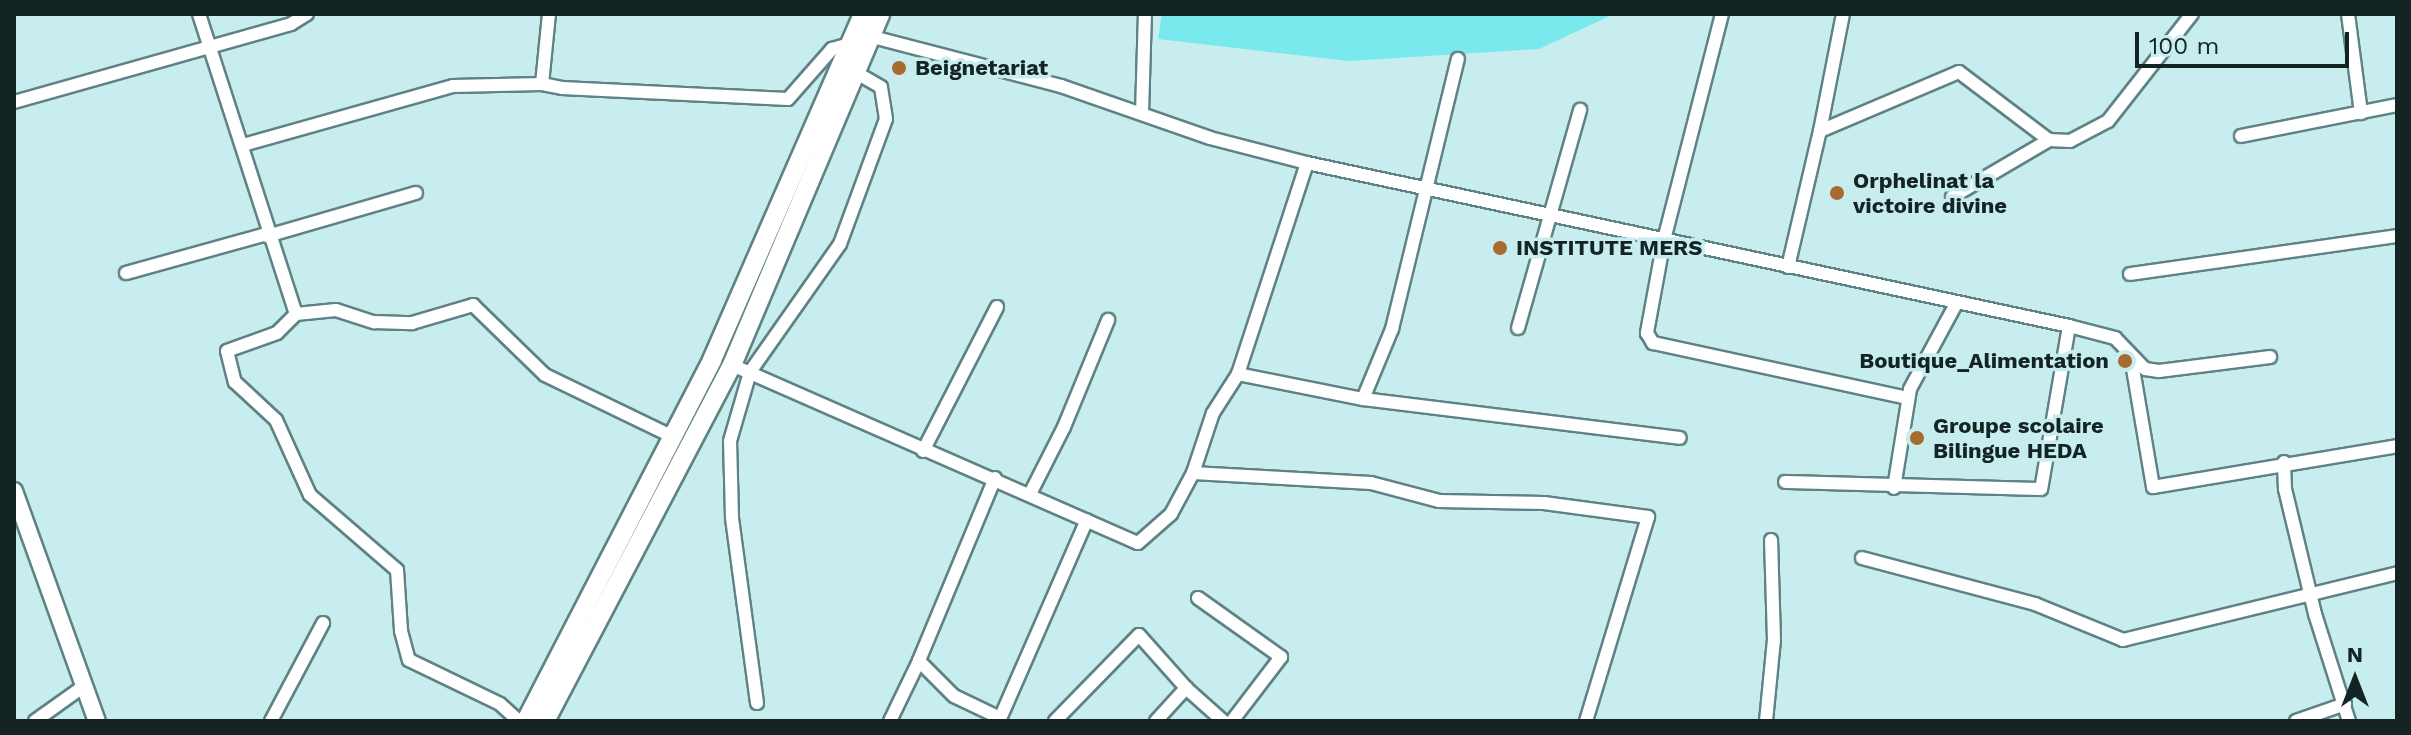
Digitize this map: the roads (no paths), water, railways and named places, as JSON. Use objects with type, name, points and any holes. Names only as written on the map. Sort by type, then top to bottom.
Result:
[{"type":"main road","points":[[545,721],[732,365],[855,72],[863,14]]},
{"type":"main road","points":[[526,721],[712,360],[858,37],[880,14]]},
{"type":"street","points":[[199,14],[243,145],[267,235],[296,314]]},
{"type":"street","points":[[14,102],[208,44],[291,24],[307,14]]},
{"type":"street","points":[[542,84],[549,14]]},
{"type":"street","points":[[1142,113],[1145,14]]},
{"type":"street","points":[[1722,14],[1664,240],[1647,333],[1653,343],[1908,398]]},
{"type":"street","points":[[1788,267],[1843,14]]},
{"type":"street","points":[[1952,197],[2049,140],[2070,141],[2108,121],[2192,14]]},
{"type":"street","points":[[2348,14],[2361,113]]},
{"type":"street","points":[[243,145],[453,86],[542,84],[636,94],[788,99],[832,49],[858,37],[990,65],[1210,138],[1307,163],[2069,326],[2115,338],[2145,369],[2159,371],[2270,357]]},
{"type":"street","points":[[1363,399],[1389,338],[1458,59]]},
{"type":"street","points":[[757,703],[732,517],[730,441],[750,372],[840,244],[886,119],[881,87],[855,72]]},
{"type":"street","points":[[1820,131],[1959,72],[2049,140]]},
{"type":"street","points":[[2241,136],[2397,105]]},
{"type":"street","points":[[1518,328],[1554,215],[1580,110]]},
{"type":"street","points":[[732,365],[1138,543],[1171,514],[1193,473],[1213,413],[1238,374],[1307,163]]},
{"type":"street","points":[[126,273],[416,193]]},
{"type":"street","points":[[2130,274],[2397,236]]},
{"type":"street","points":[[1894,488],[1908,398],[1956,304]]},
{"type":"street","points":[[519,721],[500,704],[409,660],[401,631],[397,570],[310,495],[276,420],[235,382],[227,351],[277,333],[296,314],[336,310],[374,322],[412,323],[473,305],[545,375],[673,437]]},
{"type":"street","points":[[923,451],[997,307]]},
{"type":"street","points":[[1030,494],[1064,427],[1108,320]]},
{"type":"street","points":[[1785,482],[1894,488],[2041,489],[2069,326]]},
{"type":"street","points":[[2131,357],[2153,487],[2284,462],[2397,446]]},
{"type":"street","points":[[1238,374],[1363,399],[1680,438]]},
{"type":"street","points":[[2284,462],[2285,489],[2349,721]]},
{"type":"street","points":[[1193,473],[1371,483],[1439,501],[1544,503],[1648,517],[1586,721]]},
{"type":"street","points":[[890,721],[919,661],[995,478]]},
{"type":"street","points":[[14,491],[17,509],[97,721]]},
{"type":"street","points":[[919,661],[954,696],[998,719],[1087,520]]},
{"type":"street","points":[[1766,721],[1774,640],[1771,540]]},
{"type":"street","points":[[1862,558],[2035,604],[2123,640],[2397,573]]},
{"type":"street","points":[[1198,598],[1281,657],[1232,721]]},
{"type":"street","points":[[271,721],[323,623]]},
{"type":"street","points":[[1055,721],[1139,635],[1186,688],[1223,721]]},
{"type":"street","points":[[35,721],[84,686]]},
{"type":"street","points":[[1156,721],[1186,688]]},
{"type":"street","points":[[2296,721],[2345,704]]},
{"type":"place","name":"Beignetariat","points":[[899,68]]},
{"type":"place","name":"Orphelinat la victoire divine","points":[[1837,193]]},
{"type":"place","name":"INSTITUTE MERS","points":[[1500,248]]},
{"type":"place","name":"Boutique_Alimentation","points":[[2125,361]]},
{"type":"place","name":"Groupe scolaire Bilingue HEDA","points":[[1917,438]]}]
